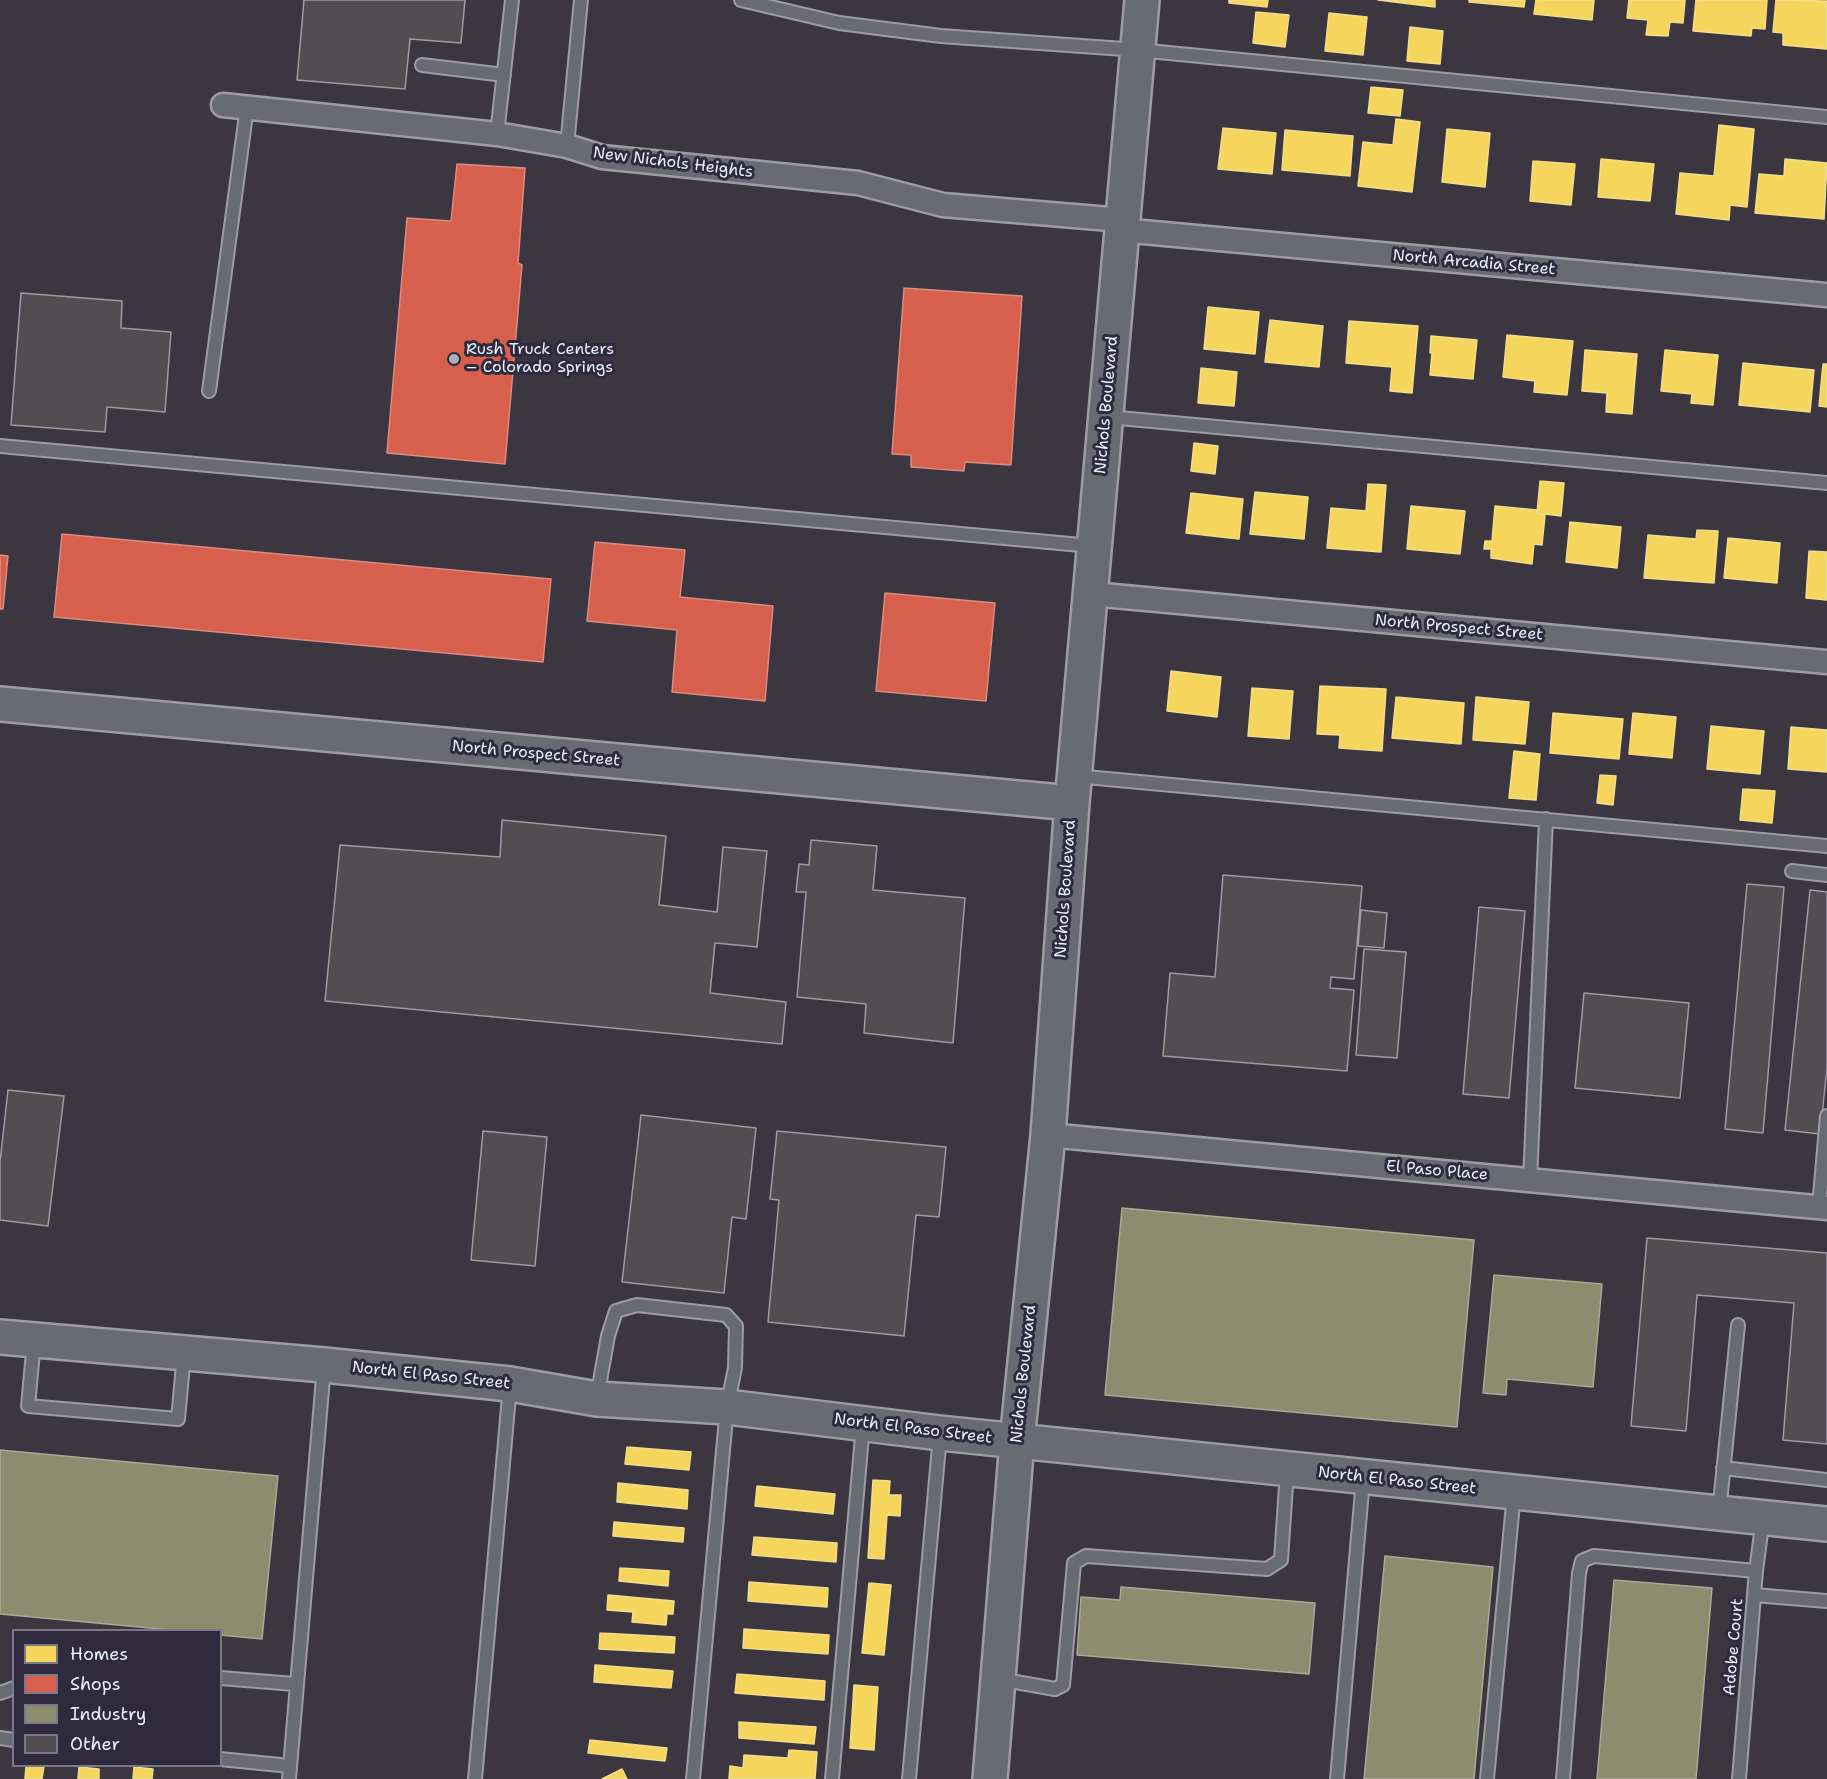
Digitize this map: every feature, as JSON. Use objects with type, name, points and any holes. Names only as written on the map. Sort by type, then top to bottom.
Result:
[{"type":"street","name":"Nichols Boulevard","points":[[990,1779],[1017,1441],[1048,1135],[1073,789],[1092,594],[1142,0]]},
{"type":"street","name":"New Nichols Heights","points":[[223,105],[497,134],[567,146],[602,157],[858,183],[943,205],[1122,225]]},
{"type":"street","name":"North Arcadia Street","points":[[1122,225],[1827,295]]},
{"type":"street","name":"North Prospect Street","points":[[1092,594],[1827,662]]},
{"type":"street","name":"North Prospect Street","points":[[0,704],[1073,789]]},
{"type":"street","name":"El Paso Place","points":[[1048,1135],[1823,1207]]},
{"type":"street","name":"North El Paso Street","points":[[0,1337],[324,1365],[510,1384],[597,1399],[727,1407],[940,1433],[1287,1470],[1827,1524]]},
{"type":"lane","points":[[497,134],[512,0]]},
{"type":"lane","points":[[567,146],[581,0]]},
{"type":"lane","points":[[741,0],[850,24],[941,36],[1138,50],[1827,117]]},
{"type":"lane","points":[[422,65],[504,75]]},
{"type":"lane","points":[[209,391],[247,107]]},
{"type":"lane","points":[[1106,417],[1827,483]]},
{"type":"lane","points":[[0,446],[1096,546]]},
{"type":"lane","points":[[1073,789],[1546,819],[1827,846]]},
{"type":"lane","points":[[1530,1180],[1546,819]]},
{"type":"lane","points":[[1792,871],[1827,875]]},
{"type":"lane","points":[[1823,1207],[1827,1116]]},
{"type":"lane","points":[[597,1399],[608,1336],[616,1311],[637,1305],[726,1315],[736,1326],[735,1368],[727,1407],[693,1779]]},
{"type":"lane","points":[[1719,1514],[1738,1325]]},
{"type":"lane","points":[[34,1341],[28,1406],[178,1419],[184,1353]]},
{"type":"lane","points":[[289,1779],[295,1684],[324,1365]]},
{"type":"lane","points":[[475,1779],[510,1384]]},
{"type":"lane","points":[[832,1779],[863,1423]]},
{"type":"lane","points":[[909,1779],[940,1433]]},
{"type":"lane","points":[[1724,1468],[1827,1480]]},
{"type":"lane","points":[[998,1679],[1056,1689],[1063,1685],[1074,1563],[1086,1556],[1267,1569],[1281,1560],[1287,1470]]},
{"type":"lane","points":[[1337,1779],[1363,1478]]},
{"type":"lane","points":[[1487,1779],[1514,1494]]},
{"type":"lane","name":"Adobe Court","points":[[1739,1779],[1756,1571],[1763,1518]]},
{"type":"lane","points":[[1563,1779],[1579,1573],[1582,1561],[1594,1556],[1756,1571]]},
{"type":"lane","points":[[1754,1595],[1827,1601]]},
{"type":"lane","points":[[222,1678],[295,1684]]},
{"type":"lane","points":[[222,1759],[290,1766]]},
{"type":"building: Homes","points":[[1229,0],[1268,0],[1267,7],[1229,3]]},
{"type":"building: Homes","points":[[1378,0],[1435,0],[1435,7]]},
{"type":"building: Homes","points":[[1469,0],[1525,0],[1524,7],[1469,2]]},
{"type":"building: Homes","points":[[1536,0],[1594,0],[1592,20],[1534,14]]},
{"type":"building: Homes","points":[[1629,0],[1685,0],[1683,23],[1670,22],[1668,36],[1646,35],[1648,20],[1627,18]]},
{"type":"building: Homes","points":[[1696,0],[1767,0],[1765,29],[1752,28],[1751,36],[1693,31]]},
{"type":"building: Homes","points":[[1776,0],[1827,1],[1827,49],[1783,45],[1783,33],[1773,32]]},
{"type":"building: Homes","points":[[1256,12],[1289,15],[1285,47],[1253,43]]},
{"type":"building: Homes","points":[[1329,13],[1367,17],[1363,55],[1325,51]]},
{"type":"building: Homes","points":[[1410,27],[1443,31],[1440,64],[1407,61]]},
{"type":"building: Homes","points":[[1371,87],[1403,90],[1400,116],[1368,113]]},
{"type":"building: Homes","points":[[1396,119],[1420,122],[1412,192],[1358,186],[1363,142],[1393,145]]},
{"type":"building: Homes","points":[[1719,125],[1754,129],[1747,207],[1730,205],[1729,220],[1676,214],[1680,173],[1714,176]]},
{"type":"building: Homes","points":[[1223,128],[1276,133],[1272,174],[1218,169]]},
{"type":"building: Homes","points":[[1447,129],[1490,133],[1485,187],[1442,182]]},
{"type":"building: Homes","points":[[1285,130],[1353,136],[1350,176],[1282,170]]},
{"type":"building: Homes","points":[[1601,159],[1654,164],[1650,201],[1598,197]]},
{"type":"building: Homes","points":[[1785,159],[1827,163],[1824,219],[1755,213],[1759,174],[1784,176]]},
{"type":"building: Homes","points":[[1533,161],[1575,164],[1571,205],[1530,201]]},
{"type":"building: Homes","points":[[1208,307],[1259,312],[1255,354],[1204,349]]},
{"type":"building: Homes","points":[[1270,320],[1323,326],[1319,367],[1265,362]]},
{"type":"building: Homes","points":[[1349,321],[1418,326],[1412,393],[1390,391],[1392,367],[1346,363]]},
{"type":"building: Homes","points":[[1507,335],[1573,341],[1567,395],[1534,392],[1535,381],[1503,377]]},
{"type":"building: Homes","points":[[1431,336],[1477,340],[1473,379],[1430,375]]},
{"type":"building: Homes","points":[[1585,350],[1637,354],[1632,414],[1606,412],[1607,393],[1582,391]]},
{"type":"building: Homes","points":[[1665,350],[1718,355],[1713,405],[1691,403],[1692,394],[1661,391]]},
{"type":"building: Homes","points":[[1743,363],[1814,370],[1810,412],[1739,405]]},
{"type":"building: Homes","points":[[1823,364],[1827,364],[1827,407],[1819,406]]},
{"type":"building: Homes","points":[[1201,368],[1237,372],[1234,406],[1198,403]]},
{"type":"building: Homes","points":[[1194,443],[1218,446],[1215,474],[1191,471]]},
{"type":"building: Homes","points":[[1540,481],[1564,483],[1561,516],[1537,513]]},
{"type":"building: Homes","points":[[1368,484],[1386,485],[1381,552],[1327,548],[1331,508],[1366,511]]},
{"type":"building: Homes","points":[[1255,492],[1308,497],[1304,539],[1250,534]]},
{"type":"building: Homes","points":[[1191,493],[1243,499],[1239,539],[1186,533]]},
{"type":"building: Homes","points":[[1411,506],[1465,511],[1460,554],[1407,549]]},
{"type":"building: Homes","points":[[1495,506],[1537,510],[1537,514],[1545,515],[1542,545],[1534,544],[1532,564],[1491,558],[1491,549],[1484,549],[1485,541],[1492,541]]},
{"type":"building: Homes","points":[[1570,522],[1621,527],[1617,568],[1566,562]]},
{"type":"building: Homes","points":[[1697,530],[1718,531],[1714,583],[1644,578],[1648,535],[1696,539]]},
{"type":"building: Homes","points":[[1728,538],[1780,543],[1777,583],[1724,578]]},
{"type":"building: Homes","points":[[1809,551],[1827,552],[1827,600],[1806,598]]},
{"type":"building: Homes","points":[[1171,671],[1221,677],[1217,717],[1167,711]]},
{"type":"building: Homes","points":[[1320,686],[1386,689],[1382,751],[1339,748],[1340,735],[1317,734]]},
{"type":"building: Homes","points":[[1252,688],[1293,691],[1289,739],[1248,736]]},
{"type":"building: Homes","points":[[1396,697],[1464,703],[1461,744],[1392,738]]},
{"type":"building: Homes","points":[[1476,697],[1529,702],[1525,744],[1473,740]]},
{"type":"building: Homes","points":[[1553,713],[1623,719],[1619,759],[1550,753]]},
{"type":"building: Homes","points":[[1633,713],[1676,717],[1672,758],[1629,754]]},
{"type":"building: Homes","points":[[1711,726],[1764,731],[1760,774],[1707,769]]},
{"type":"building: Homes","points":[[1791,727],[1827,730],[1827,772],[1788,769]]},
{"type":"building: Homes","points":[[1514,751],[1540,754],[1536,800],[1509,798]]},
{"type":"building: Homes","points":[[1600,775],[1616,776],[1613,805],[1597,803]]},
{"type":"building: Homes","points":[[1743,789],[1775,791],[1772,823],[1740,820]]},
{"type":"building: Homes","points":[[627,1447],[691,1452],[689,1470],[625,1464]]},
{"type":"building: Homes","points":[[873,1480],[890,1481],[889,1495],[901,1495],[900,1516],[887,1515],[884,1559],[868,1558]]},
{"type":"building: Homes","points":[[618,1483],[688,1490],[687,1509],[617,1502]]},
{"type":"building: Homes","points":[[757,1486],[835,1494],[833,1514],[755,1506]]},
{"type":"building: Homes","points":[[614,1522],[684,1528],[683,1542],[613,1536]]},
{"type":"building: Homes","points":[[754,1537],[837,1543],[836,1562],[752,1555]]},
{"type":"building: Homes","points":[[620,1568],[669,1571],[668,1586],[619,1581]]},
{"type":"building: Homes","points":[[749,1582],[828,1588],[827,1607],[748,1601]]},
{"type":"building: Homes","points":[[869,1583],[891,1585],[884,1655],[862,1653]]},
{"type":"building: Homes","points":[[608,1595],[674,1601],[673,1614],[667,1614],[666,1625],[632,1622],[633,1612],[607,1610]]},
{"type":"building: Homes","points":[[744,1629],[829,1635],[828,1654],[743,1648]]},
{"type":"building: Homes","points":[[600,1633],[675,1637],[674,1653],[599,1649]]},
{"type":"building: Homes","points":[[595,1665],[673,1671],[671,1688],[594,1682]]},
{"type":"building: Homes","points":[[737,1674],[825,1681],[824,1700],[735,1693]]},
{"type":"building: Homes","points":[[854,1685],[878,1687],[874,1750],[850,1748]]},
{"type":"building: Homes","points":[[739,1722],[816,1727],[814,1744],[739,1738]]},
{"type":"building: Homes","points":[[590,1740],[667,1748],[665,1761],[588,1753]]},
{"type":"building: Homes","points":[[789,1750],[817,1752],[815,1779],[729,1779],[730,1766],[743,1768],[744,1755],[788,1758]]},
{"type":"building: Homes","points":[[26,1767],[44,1767],[42,1779],[25,1779]]},
{"type":"building: Homes","points":[[79,1767],[99,1769],[99,1779],[78,1779]]},
{"type":"building: Homes","points":[[134,1767],[153,1769],[152,1779],[133,1779]]},
{"type":"building: Homes","points":[[622,1769],[627,1779],[602,1779]]},
{"type":"building: Shops","name":"Rush Truck Centers – Colorado Springs","points":[[457,164],[525,168],[518,263],[522,265],[505,464],[387,453],[407,218],[451,221]]},
{"type":"building: Shops","points":[[904,288],[1022,296],[1011,465],[965,462],[964,471],[911,467],[911,455],[892,454]]},
{"type":"building: Shops","points":[[62,534],[551,579],[543,662],[54,617]]},
{"type":"building: Shops","points":[[595,542],[685,550],[680,597],[773,606],[765,701],[672,692],[677,630],[587,621]]},
{"type":"building: Shops","points":[[0,555],[8,556],[3,609],[0,609]]},
{"type":"building: Shops","points":[[885,593],[995,603],[986,701],[876,691]]},
{"type":"building: Industry","points":[[1122,1208],[1474,1240],[1457,1427],[1105,1395]]},
{"type":"building: Industry","points":[[1494,1275],[1602,1284],[1593,1387],[1507,1379],[1506,1395],[1483,1393]]},
{"type":"building: Industry","points":[[0,1450],[278,1476],[262,1639],[222,1635],[222,1629],[160,1629],[0,1614]]},
{"type":"building: Industry","points":[[1385,1556],[1493,1567],[1474,1779],[1364,1779]]},
{"type":"building: Industry","points":[[1614,1580],[1712,1588],[1696,1779],[1597,1779]]},
{"type":"building: Industry","points":[[1121,1587],[1315,1603],[1309,1674],[1077,1655],[1081,1597],[1120,1600]]},
{"type":"building: Other","points":[[304,0],[465,0],[461,43],[410,39],[405,89],[297,80]]},
{"type":"building: Other","points":[[21,293],[122,301],[121,328],[171,332],[165,412],[107,407],[105,432],[11,425]]},
{"type":"building: Other","points":[[502,820],[666,836],[659,905],[717,912],[723,847],[767,851],[757,947],[715,943],[710,993],[786,1002],[782,1044],[325,1001],[340,845],[500,857]]},
{"type":"building: Other","points":[[811,840],[877,846],[873,890],[965,898],[953,1043],[864,1033],[866,1004],[797,997],[806,892],[796,892],[799,864],[809,865]]},
{"type":"building: Other","points":[[1223,875],[1362,886],[1354,979],[1331,977],[1330,988],[1354,990],[1347,1071],[1163,1056],[1170,973],[1215,977]]},
{"type":"building: Other","points":[[1747,884],[1784,887],[1763,1133],[1725,1129]]},
{"type":"building: Other","points":[[1810,890],[1827,892],[1827,1068],[1820,1134],[1785,1130]]},
{"type":"building: Other","points":[[1479,907],[1525,911],[1509,1098],[1463,1094]]},
{"type":"building: Other","points":[[1361,910],[1387,913],[1384,948],[1358,946]]},
{"type":"building: Other","points":[[1364,949],[1406,952],[1397,1058],[1356,1055]]},
{"type":"building: Other","points":[[1584,993],[1689,1003],[1680,1098],[1575,1088]]},
{"type":"building: Other","points":[[8,1090],[64,1096],[48,1226],[0,1220],[0,1162]]},
{"type":"building: Other","points":[[641,1115],[756,1128],[746,1219],[732,1217],[724,1293],[622,1282]]},
{"type":"building: Other","points":[[483,1131],[547,1137],[535,1266],[471,1260]]},
{"type":"building: Other","points":[[777,1131],[946,1147],[939,1217],[916,1215],[904,1336],[768,1322],[779,1200],[770,1199]]},
{"type":"building: Other","points":[[1647,1238],[1827,1253],[1827,1444],[1783,1440],[1794,1303],[1697,1295],[1686,1431],[1631,1426]]},
{"type":"place","name":"Rush Truck Centers – Colorado Springs","points":[[454,359]]}]
